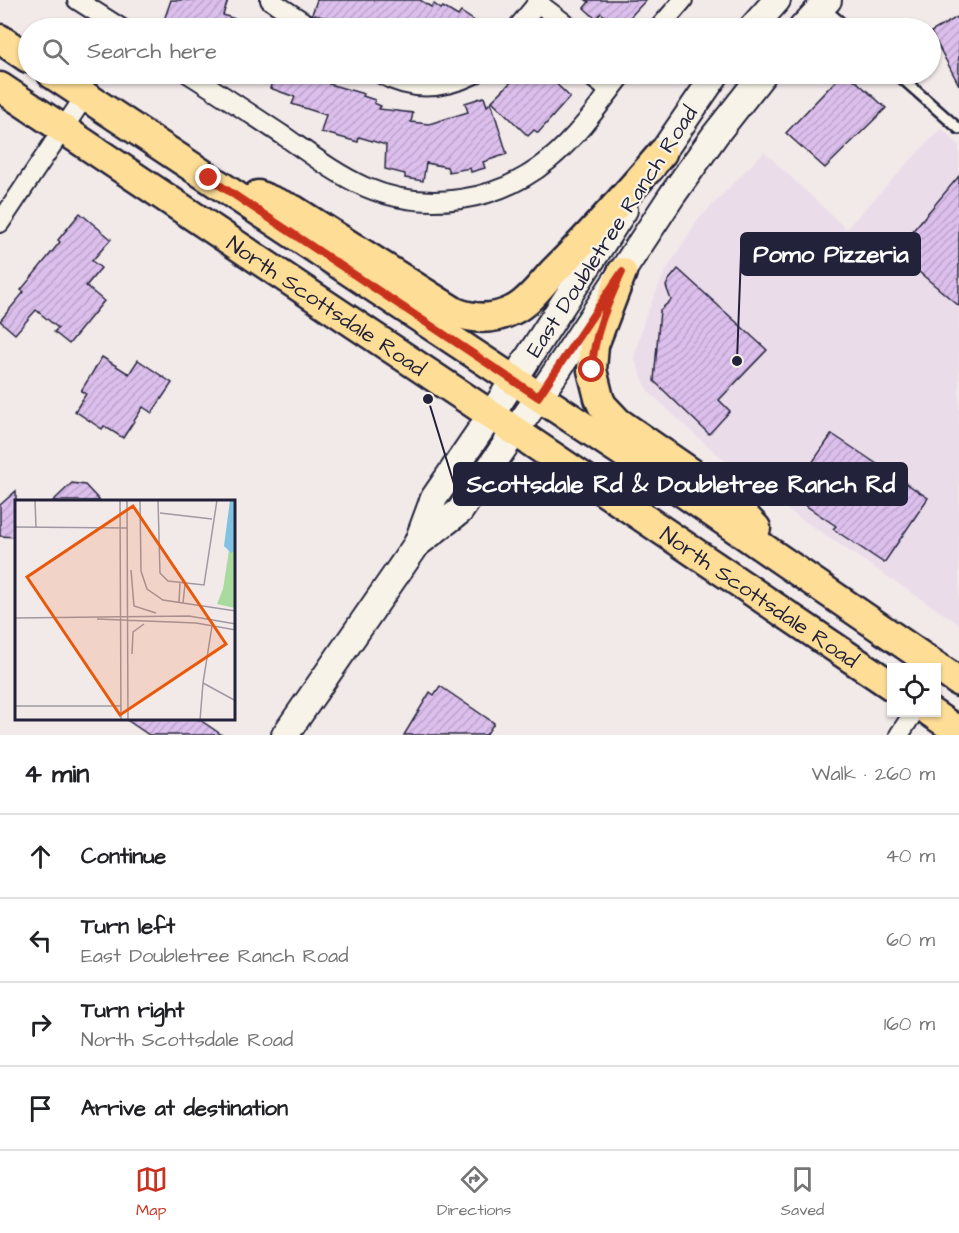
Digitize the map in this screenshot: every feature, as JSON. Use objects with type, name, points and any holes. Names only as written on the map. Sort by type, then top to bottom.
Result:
[{"type":"main road","points":[[761,18],[777,0]]},
{"type":"main road","points":[[810,18],[822,2]]},
{"type":"main road","points":[[0,39],[18,51]]},
{"type":"main road","name":"North Scottsdale Road","points":[[67,84],[799,572],[950,681]]},
{"type":"main road","name":"East Doubletree Ranch Road","points":[[285,735],[417,544],[434,498],[514,381],[709,84]]},
{"type":"main road","name":"East Doubletree Ranch Road","points":[[417,544],[460,511],[696,162],[755,84]]},
{"type":"main road","name":"North Scottsdale Road","points":[[0,87],[515,431],[887,683]]},
{"type":"main road","points":[[190,166],[294,210],[455,312],[466,316],[488,318],[505,314],[523,303],[607,218],[662,153]]},
{"type":"main road","points":[[622,272],[597,334],[593,355],[594,380],[602,405],[624,426],[733,503],[784,559],[799,572]]},
{"type":"main road","points":[[777,608],[852,638],[890,663]]},
{"type":"main road","points":[[937,717],[959,732]]},
{"type":"street","points":[[77,0],[105,18]]},
{"type":"street","points":[[667,18],[682,0]]},
{"type":"street","points":[[277,2],[299,18]]},
{"type":"street","points":[[529,18],[539,2],[559,18]]},
{"type":"street","points":[[204,84],[336,171],[366,187],[406,200],[441,202],[495,192],[527,176],[569,141],[615,84]]},
{"type":"street","points":[[405,84],[435,87],[450,84]]},
{"type":"street","points":[[601,84],[610,91]]},
{"type":"street","points":[[0,223],[85,96]]},
{"type":"street","points":[[900,735],[911,717]]},
{"type":"lane","points":[[822,2],[837,18]]},
{"type":"lane","points":[[909,84],[957,125]]},
{"type":"shaded area","points":[[941,128],[959,145],[959,624],[767,496],[648,391],[634,358],[645,318],[664,274],[697,221],[764,152],[846,229]]},
{"type":"building","points":[[171,0],[228,0],[223,15],[232,18],[165,18]]},
{"type":"building","points":[[317,0],[420,0],[431,7],[434,4],[458,16],[461,12],[470,18],[326,18],[312,14]]},
{"type":"building","points":[[586,0],[646,0],[629,18],[607,18],[601,13],[595,18],[584,8],[589,2]]},
{"type":"building","points":[[959,16],[959,85],[941,51],[941,26]]},
{"type":"building","points":[[271,84],[329,84],[364,94],[363,96],[375,100],[374,103],[381,106],[379,109],[413,113],[411,122],[429,124],[468,112],[465,103],[484,97],[487,106],[491,102],[507,154],[483,162],[485,168],[471,172],[470,168],[449,172],[447,167],[426,163],[423,181],[405,178],[405,174],[385,169],[386,145],[359,137],[358,142],[321,132],[326,115],[292,104],[295,97],[270,88]]},
{"type":"building","points":[[509,84],[556,84],[570,97],[538,133],[534,130],[528,136],[492,101]]},
{"type":"building","points":[[833,84],[859,84],[886,108],[825,168],[786,133]]},
{"type":"building","points":[[959,176],[959,306],[906,261],[890,261],[890,240],[905,240]]},
{"type":"building","points":[[80,213],[111,239],[92,261],[101,268],[86,286],[104,301],[69,344],[54,332],[58,328],[36,310],[15,334],[0,321],[24,292],[21,290]]},
{"type":"building","points":[[678,269],[767,350],[719,400],[730,411],[709,434],[654,381],[660,310],[671,300],[666,286]]},
{"type":"building","points":[[102,357],[129,374],[138,360],[172,383],[152,413],[143,407],[123,438],[104,426],[102,429],[75,411],[86,394],[81,391]]},
{"type":"building","points":[[832,434],[928,498],[884,563],[833,529],[836,526],[790,495]]},
{"type":"building","points":[[72,483],[85,485],[99,500],[54,500]]},
{"type":"building","points":[[16,491],[15,537],[0,536],[0,505]]},
{"type":"building","points":[[440,686],[494,723],[486,735],[404,735],[430,692],[434,695]]},
{"type":"building","points":[[127,720],[200,720],[222,735],[149,735]]},
{"type":"place","name":"Pomo Pizzeria","points":[[737,361]]},
{"type":"place","name":"Scottsdale Rd & Doubletree Ranch Rd","points":[[428,399]]},
{"type":"route","points":[[209,178],[538,397],[622,272],[597,334],[592,370]]}]
